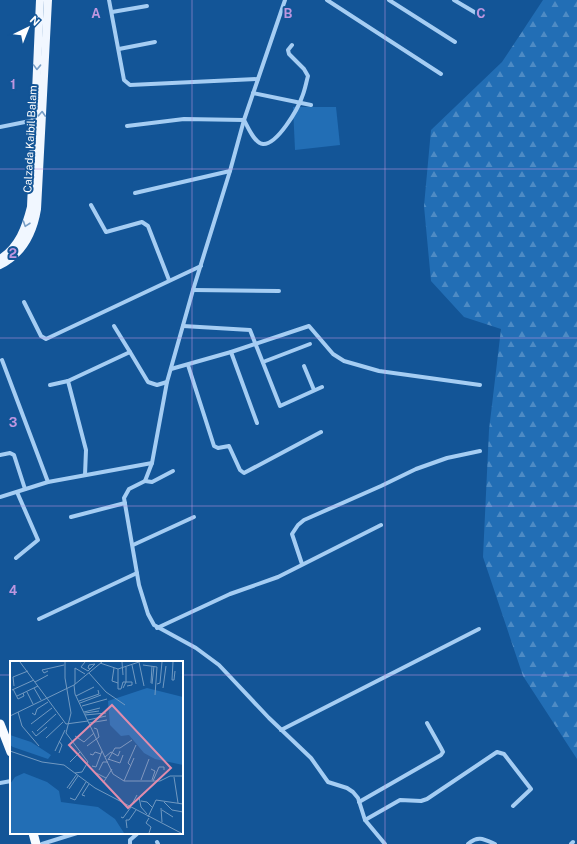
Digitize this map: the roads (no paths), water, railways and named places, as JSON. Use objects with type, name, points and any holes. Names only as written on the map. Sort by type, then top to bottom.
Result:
[{"type":"highway","points":[[0,724],[10,749]]},
{"type":"highway","points":[[34,834],[36,844]]},
{"type":"main road","name":"Calzada Kaibil Balam","points":[[0,259],[11,250],[20,239],[29,214],[32,198],[40,0]]},
{"type":"main road","name":"Calzada Kaibil Balam","points":[[0,265],[15,255],[27,240],[33,226],[37,209],[48,0]]},
{"type":"street","points":[[109,0],[124,80],[130,85],[258,79]]},
{"type":"street","points":[[145,481],[152,463],[167,382],[183,326],[244,120],[285,0]]},
{"type":"street","points":[[327,0],[441,74]]},
{"type":"street","points":[[389,0],[455,42]]},
{"type":"street","points":[[454,0],[482,16]]},
{"type":"street","points":[[112,12],[147,6]]},
{"type":"street","points":[[119,49],[155,42]]},
{"type":"street","points":[[244,120],[255,139],[263,144],[268,143],[277,137],[288,124],[300,102],[308,76],[304,69],[289,54],[288,50],[292,45]]},
{"type":"street","points":[[253,93],[311,105]]},
{"type":"street","points":[[127,126],[184,119],[244,120]]},
{"type":"street","points":[[0,128],[35,120]]},
{"type":"street","points":[[135,193],[230,171]]},
{"type":"street","points":[[91,205],[106,232],[142,222],[148,226],[169,280]]},
{"type":"street","points":[[24,302],[41,336],[46,339],[201,266]]},
{"type":"street","points":[[194,290],[278,291]]},
{"type":"street","points":[[114,326],[148,382],[157,385],[167,382]]},
{"type":"street","points":[[183,326],[250,330],[280,406],[322,387]]},
{"type":"street","points":[[171,370],[256,345],[309,326],[333,354],[344,361],[379,371],[480,385]]},
{"type":"street","points":[[263,362],[310,344]]},
{"type":"street","points":[[50,385],[68,381],[130,352]]},
{"type":"street","points":[[231,352],[257,423]]},
{"type":"street","points":[[2,360],[48,482]]},
{"type":"street","points":[[188,365],[213,444],[218,448],[229,446],[240,470],[244,473],[322,432]]},
{"type":"street","points":[[304,366],[314,390]]},
{"type":"street","points":[[68,381],[86,450],[85,475]]},
{"type":"street","points":[[302,564],[292,534],[298,525],[304,520],[416,469],[447,458],[480,451]]},
{"type":"street","points":[[0,455],[10,453],[14,455],[26,489]]},
{"type":"street","points":[[0,497],[48,482],[152,463]]},
{"type":"street","points":[[173,471],[152,482],[145,481],[128,489],[124,498],[138,573],[148,614],[158,628],[196,648],[219,665],[281,730],[311,758],[328,782],[348,788],[353,792],[359,802],[364,820],[385,844]]},
{"type":"street","points":[[16,558],[38,540],[17,492]]},
{"type":"street","points":[[71,516],[125,503]]},
{"type":"street","points":[[133,545],[194,517]]},
{"type":"street","points":[[158,628],[230,594],[278,577],[381,525]]},
{"type":"street","points":[[38,620],[138,573]]},
{"type":"street","points":[[281,730],[479,629]]},
{"type":"street","points":[[359,802],[441,755],[443,752],[427,722]]},
{"type":"street","points":[[364,820],[400,800],[427,799],[497,752],[504,754],[531,789],[513,806]]},
{"type":"street","points":[[0,782],[10,781]]},
{"type":"street","points":[[42,844],[75,834]]},
{"type":"street","points":[[130,844],[130,840],[137,834]]},
{"type":"street","points":[[468,844],[475,838],[480,838],[495,844]]}]
